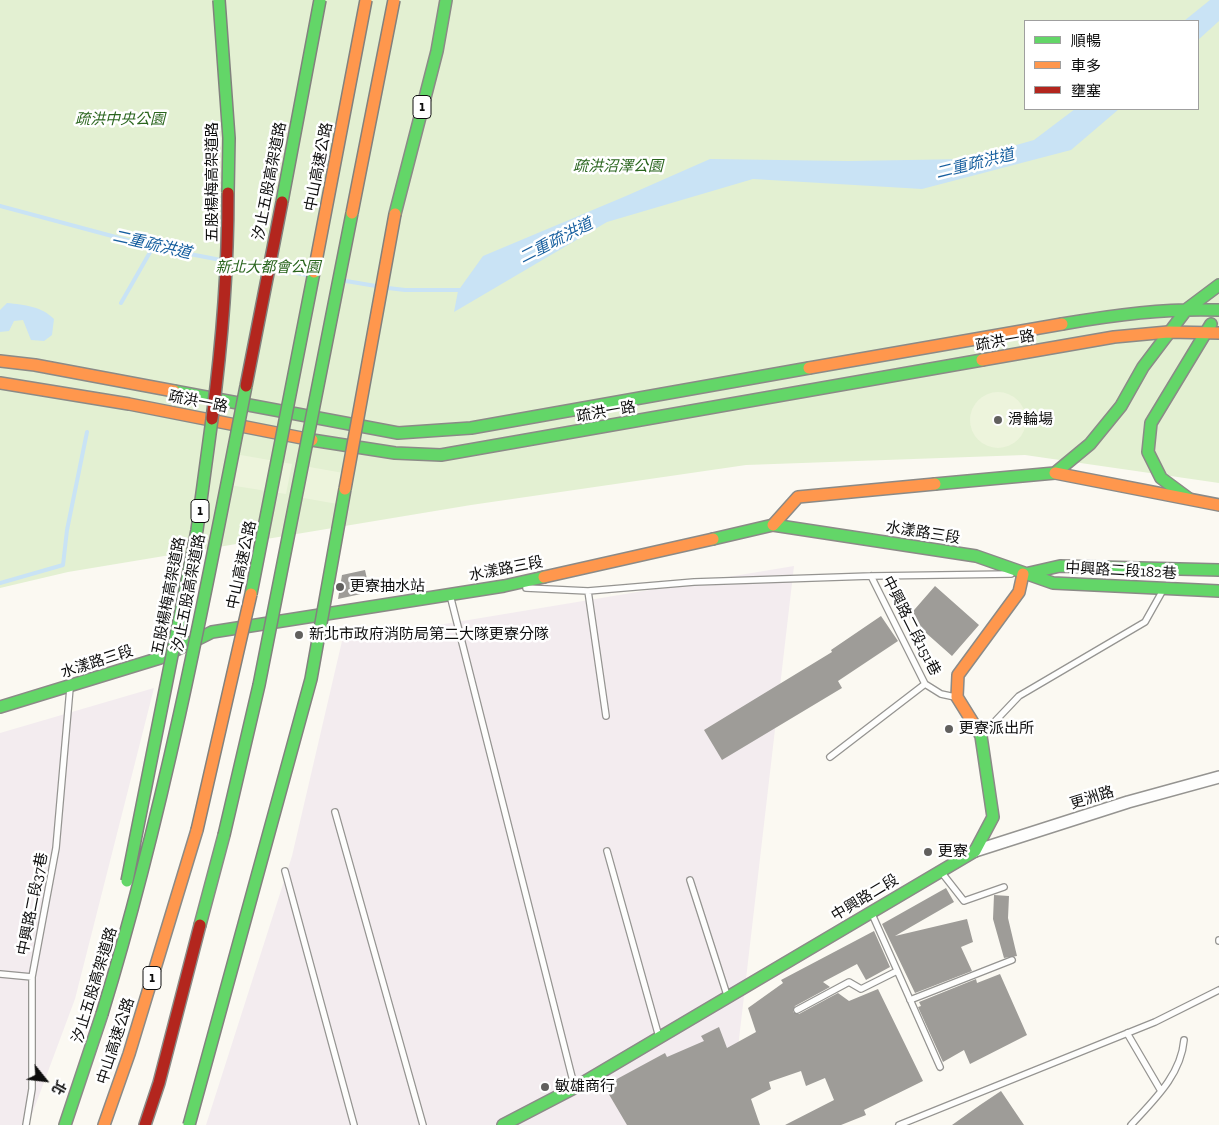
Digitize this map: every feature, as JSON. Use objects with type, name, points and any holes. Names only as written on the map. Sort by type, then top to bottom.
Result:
[{"type":"main road","name":"五股楊梅高架道路","points":[[102,1014],[144,786],[191,567],[218,374],[228,240],[229,138],[219,0]]},
{"type":"main road","name":"汐止五股高架道路","points":[[65,1125],[121,955],[170,767],[234,449],[320,0]]},
{"type":"main road","name":"中山高速公路","points":[[104,1125],[129,1054],[197,830],[259,559],[366,0]]},
{"type":"main road","points":[[145,1125],[162,1074],[224,835],[259,685],[394,0]]},
{"type":"main road","points":[[430,19],[434,0]]},
{"type":"main road","name":"1","points":[[395,214],[437,51],[446,0]]},
{"type":"main road","name":"1","points":[[189,1125],[311,679],[425,48]]},
{"type":"main road","points":[[1055,473],[1090,444],[1121,406],[1143,367],[1186,309],[1219,285]]},
{"type":"main road","name":"疏洪一路","points":[[0,361],[35,365],[398,433],[471,428],[1112,316],[1186,309],[1219,311]]},
{"type":"main road","points":[[1188,498],[1161,478],[1148,452],[1151,424],[1219,311]]},
{"type":"main road","name":"疏洪一路","points":[[0,383],[192,416],[375,452],[410,456],[441,455],[1114,336],[1168,332],[1219,333]]},
{"type":"main road","points":[[773,525],[798,497],[1055,473],[1219,505]]},
{"type":"main road","name":"水漾路三段","points":[[0,707],[160,658],[212,632],[504,586],[773,525],[976,556],[1023,574]]},
{"type":"main road","points":[[975,851],[994,817],[981,736],[957,697],[958,675],[1019,592],[1023,574],[1060,566],[1219,570]]},
{"type":"main road","name":"中興路二段182巷","points":[[1023,574],[1053,583],[1219,591]]},
{"type":"main road","name":"中興路二段","points":[[503,1125],[574,1088],[975,851]]},
{"type":"street","name":"更洲路","points":[[975,851],[1128,802],[1219,777]]},
{"type":"lane","points":[[504,586],[588,591],[694,582],[871,576],[1023,574]]},
{"type":"lane","name":"中興路二段151巷","points":[[871,576],[925,684],[940,694],[957,697]]},
{"type":"lane","points":[[981,736],[1019,696],[1145,622],[1164,588]]},
{"type":"lane","points":[[588,591],[606,716]]},
{"type":"lane","points":[[450,595],[574,1088]]},
{"type":"lane","points":[[830,757],[925,684]]},
{"type":"lane","name":"中興路二段37巷","points":[[26,1125],[32,1089],[32,977],[56,848],[70,687]]},
{"type":"lane","points":[[335,812],[423,1125]]},
{"type":"lane","points":[[607,851],[660,1038]]},
{"type":"lane","points":[[284,871],[354,1125]]},
{"type":"lane","points":[[940,871],[964,901],[1004,887]]},
{"type":"lane","points":[[690,880],[728,997]]},
{"type":"lane","points":[[871,912],[940,1067]]},
{"type":"lane","points":[[910,1000],[1012,960]]},
{"type":"lane","points":[[798,1010],[849,982],[861,989],[897,971]]},
{"type":"lane","points":[[0,974],[32,977]]},
{"type":"lane","points":[[899,1125],[1128,1033],[1219,990]]},
{"type":"lane","points":[[1128,1033],[1161,1090]]},
{"type":"lane","points":[[1131,1125],[1174,1074],[1183,1051],[1184,1040]]},
{"type":"lane","points":[[920,1117],[922,1125]]},
{"type":"shaded area","points":[[794,566],[729,1125],[206,1125],[292,856],[342,641]]},
{"type":"shaded area","points":[[154,688],[75,999],[28,1125],[0,1125],[0,733]]},
{"type":"green space","name":"新北大都會公園","points":[[0,0],[1219,0],[1219,483],[1025,455],[746,465],[471,505],[68,572],[0,588]]},
{"type":"green space","name":"滑輪場","points":[[998,392],[1009,394],[1018,400],[1024,409],[1026,420],[1024,431],[1018,440],[1009,446],[998,448],[987,446],[978,440],[972,431],[970,420],[972,409],[978,400],[987,394]]},
{"type":"green space","points":[[235,454],[292,464],[286,494],[229,485]]},
{"type":"green space","points":[[298,465],[355,475],[349,506],[292,496]]},
{"type":"water","points":[[1210,0],[1219,0],[1219,21],[1199,39],[1199,20],[1185,20]]},
{"type":"water","points":[[1074,110],[1118,110],[1071,150],[922,189],[753,179],[607,222],[454,312],[458,291],[483,256],[710,159],[848,161],[967,159],[1034,140]]},
{"type":"water","points":[[7,303],[44,311],[54,319],[52,335],[44,341],[31,340],[23,320],[14,321],[9,331],[0,332],[0,310]]},
{"type":"building","points":[[365,570],[370,592],[338,599],[342,575]]},
{"type":"building","points":[[935,586],[979,625],[952,656],[908,617]]},
{"type":"building","points":[[881,616],[898,641],[838,681],[842,688],[722,760],[704,730],[832,652],[831,650]]},
{"type":"building","points":[[946,888],[954,902],[895,936],[967,919],[973,942],[961,947],[972,971],[915,993],[882,924]]},
{"type":"building","points":[[994,895],[1009,896],[1008,918],[1017,956],[1004,958],[993,919]]},
{"type":"building","points":[[874,931],[890,967],[866,980],[857,964],[823,982],[830,987],[795,1006],[793,1012],[799,1014],[838,993],[849,1001],[878,989],[923,1081],[864,1110],[866,1115],[841,1125],[785,1125],[834,1100],[825,1078],[806,1086],[801,1071],[769,1082],[771,1089],[751,1099],[760,1125],[627,1125],[604,1086],[665,1053],[667,1057],[704,1041],[701,1036],[719,1027],[727,1048],[756,1032],[748,1008],[783,983],[781,980]]},
{"type":"building","points":[[1000,974],[1027,1035],[970,1064],[964,1050],[943,1062],[918,1007],[921,1006],[919,1002],[976,979],[977,983]]},
{"type":"building","points":[[1001,1091],[1024,1125],[952,1125],[980,1105]]},
{"type":"waterway","name":"二重疏洪道","points":[[0,206],[153,247],[221,260]]},
{"type":"waterway","points":[[121,303],[153,247]]},
{"type":"waterway","name":"二重疏洪道","points":[[233,262],[263,268]]},
{"type":"waterway","name":"二重疏洪道","points":[[275,269],[307,275]]},
{"type":"waterway","name":"二重疏洪道","points":[[346,281],[376,286]]},
{"type":"waterway","name":"二重疏洪道","points":[[388,288],[405,290],[461,290]]},
{"type":"waterway","points":[[0,583],[63,565],[67,530],[87,432]]},
{"type":"traffic: fast","points":[[219,0],[229,138],[228,193]]},
{"type":"traffic: fast","points":[[282,202],[320,0]]},
{"type":"traffic: fast","points":[[395,214],[437,51],[446,0]]},
{"type":"traffic: fast","points":[[224,835],[259,685],[352,213]]},
{"type":"traffic: fast","points":[[251,594],[314,272]]},
{"type":"traffic: fast","points":[[935,484],[1055,473],[1090,444],[1121,406],[1143,367],[1187,309],[1219,285]]},
{"type":"traffic: fast","points":[[1062,324],[1140,313],[1179,310],[1219,310]]},
{"type":"traffic: fast","points":[[1188,498],[1161,478],[1148,452],[1151,423],[1211,324]]},
{"type":"traffic: fast","points":[[312,440],[395,453],[441,455],[982,360]]},
{"type":"traffic: fast","points":[[174,391],[398,433],[471,428],[809,368]]},
{"type":"traffic: fast","points":[[102,1014],[125,937],[182,702],[246,386]]},
{"type":"traffic: fast","points":[[127,881],[197,530],[212,419]]},
{"type":"traffic: fast","points":[[189,1125],[311,679],[345,489]]},
{"type":"traffic: fast","points":[[713,539],[773,525],[976,556],[1053,583],[1219,591]]},
{"type":"traffic: fast","points":[[1025,574],[1060,566],[1219,570]]},
{"type":"traffic: fast","points":[[0,707],[160,658],[212,632],[504,586],[544,577]]},
{"type":"traffic: fast","points":[[503,1125],[574,1088],[975,851],[993,817],[981,736],[975,726]]},
{"type":"traffic: fast","points":[[200,925],[224,835]]},
{"type":"traffic: fast","points":[[65,1125],[102,1014]]},
{"type":"traffic: slow","points":[[314,272],[366,0]]},
{"type":"traffic: slow","points":[[352,213],[394,0]]},
{"type":"traffic: slow","points":[[345,489],[395,214]]},
{"type":"traffic: slow","points":[[809,368],[1062,324]]},
{"type":"traffic: slow","points":[[982,360],[1114,337],[1168,332],[1219,333]]},
{"type":"traffic: slow","points":[[0,361],[35,365],[174,391]]},
{"type":"traffic: slow","points":[[0,383],[129,404],[312,440]]},
{"type":"traffic: slow","points":[[1055,473],[1219,505]]},
{"type":"traffic: slow","points":[[773,525],[798,497],[935,484]]},
{"type":"traffic: slow","points":[[544,577],[713,539]]},
{"type":"traffic: slow","points":[[975,726],[957,697],[958,675],[1019,592],[1023,574]]},
{"type":"traffic: slow","points":[[197,830],[251,594]]},
{"type":"traffic: slow","points":[[104,1125],[129,1054],[197,830]]},
{"type":"traffic: jam","points":[[212,419],[224,306],[228,193]]},
{"type":"traffic: jam","points":[[246,386],[282,202]]},
{"type":"traffic: jam","points":[[145,1125],[159,1083],[200,925]]},
{"type":"place","name":"滑輪場","points":[[998,420]]},
{"type":"place","name":"更寮抽水站","points":[[340,587]]},
{"type":"place","name":"新北市政府消防局第二大隊更寮分隊","points":[[299,635]]},
{"type":"place","name":"更寮派出所","points":[[949,729]]},
{"type":"place","name":"更寮","points":[[928,852]]},
{"type":"place","name":"敏雄商行","points":[[545,1087]]},
{"type":"park label","name":"疏洪中央公園","points":[[120,120]]},
{"type":"park label","name":"疏洪沼澤公園","points":[[618,167]]}]
